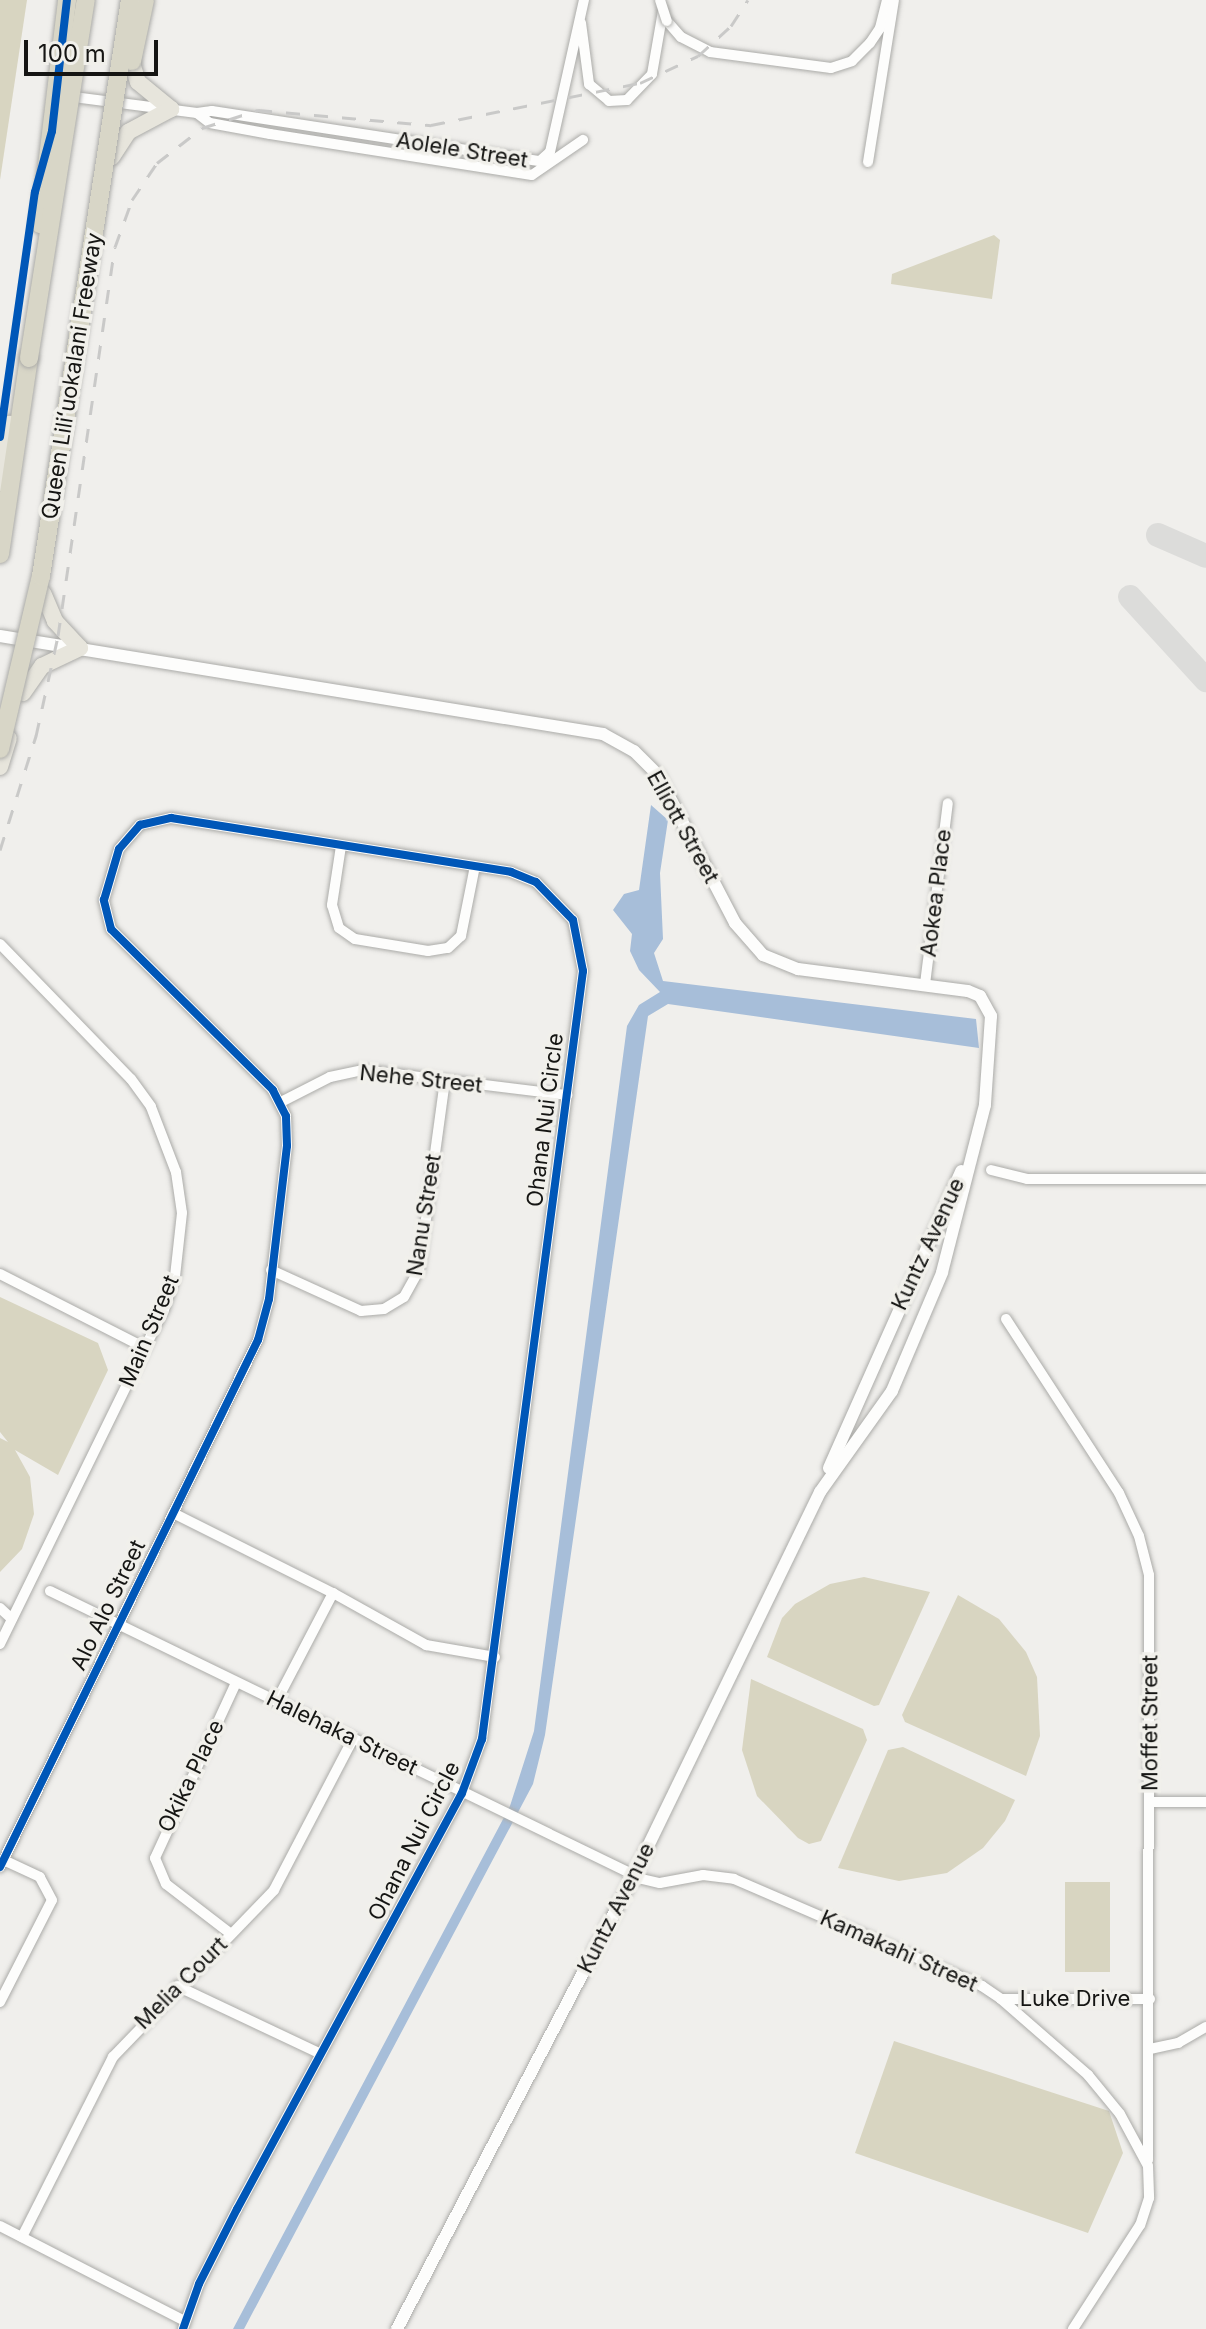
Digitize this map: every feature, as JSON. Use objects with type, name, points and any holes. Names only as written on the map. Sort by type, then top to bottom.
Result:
[{"type":"highway","points":[[29,358],[48,131],[67,0]]},
{"type":"highway","name":"Queen Liliʻuokalani Freeway","points":[[0,554],[86,0]]},
{"type":"highway","name":"Queen Liliʻuokalani Freeway","points":[[0,749],[41,576],[130,0]]},
{"type":"highway","points":[[68,406],[145,0]]},
{"type":"main road","points":[[0,483],[78,0]]},
{"type":"main road","points":[[0,767],[23,693],[43,593],[137,0]]},
{"type":"main road","points":[[112,157],[128,132],[171,109],[138,82],[129,53]]},
{"type":"main road","points":[[23,693],[42,666],[80,648],[55,621],[43,593]]},
{"type":"street","name":"Aolele Street","points":[[311,134],[533,162],[550,152],[584,0]]},
{"type":"street","points":[[581,21],[589,84],[609,101],[627,100],[652,74],[662,0]]},
{"type":"street","points":[[662,0],[667,21],[692,45],[818,69],[852,61],[880,28],[887,0]]},
{"type":"street","points":[[868,162],[894,0]]},
{"type":"street","name":"Aolele Street","points":[[63,96],[197,113],[212,111],[311,134],[499,169],[542,172],[583,140]]},
{"type":"street","points":[[499,169],[508,158]]},
{"type":"street","name":"Elliott Street","points":[[0,636],[603,734],[634,751],[658,775],[735,923],[763,955],[798,969],[974,992],[991,1016],[988,1087],[968,1160]]},
{"type":"street","name":"Aokea Place","points":[[925,984],[948,803]]},
{"type":"street","name":"Ohana Nui Circle","points":[[0,2226],[184,2325],[199,2284],[462,1793],[482,1739],[583,971],[578,932],[557,898],[536,882],[475,866],[155,819],[123,842],[105,893],[106,915],[115,935],[281,1102]]},
{"type":"street","points":[[341,846],[332,910],[339,928],[355,939],[428,951],[448,948],[461,936],[475,866]]},
{"type":"street","name":"Main Street","points":[[0,946],[131,1079],[166,1139],[178,1186],[181,1241],[175,1276],[145,1348],[0,1644]]},
{"type":"street","name":"Nehe Street","points":[[281,1102],[352,1071],[567,1095]]},
{"type":"street","name":"Nanu Street","points":[[271,1270],[361,1311],[384,1309],[409,1291],[419,1270],[445,1081]]},
{"type":"street","points":[[271,1270],[287,1146],[281,1102]]},
{"type":"street","name":"Kuntz Avenue","points":[[397,2329],[634,1875],[825,1483],[968,1160]]},
{"type":"street","name":"Kuntz Avenue","points":[[825,1483],[892,1391],[938,1289],[968,1160]]},
{"type":"street","points":[[991,1170],[1027,1179],[1206,1179]]},
{"type":"street","name":"Alo Alo Street","points":[[2,1863],[249,1359],[264,1320],[271,1270]]},
{"type":"street","points":[[0,1274],[145,1348]]},
{"type":"street","name":"Moffet Street","points":[[1006,1319],[1119,1493],[1139,1536],[1149,1575],[1148,2166]]},
{"type":"street","points":[[173,1513],[333,1593],[426,1645],[495,1657]]},
{"type":"street","name":"Halehaka Street","points":[[50,1591],[634,1875]]},
{"type":"street","points":[[277,1700],[333,1593]]},
{"type":"street","points":[[0,1608],[12,1619]]},
{"type":"street","name":"Okika Place","points":[[231,1934],[166,1884],[155,1858],[236,1683]]},
{"type":"street","name":"Melia Court","points":[[22,2237],[113,2057],[286,1873],[353,1739]]},
{"type":"street","points":[[1151,1802],[1206,1802]]},
{"type":"street","points":[[0,2002],[8,1994],[52,1900],[40,1877],[2,1863]]},
{"type":"street","name":"Kamakahi Street","points":[[634,1875],[660,1883],[703,1875],[734,1879],[982,1986],[1088,2075],[1120,2114],[1148,2166]]},
{"type":"street","points":[[177,1986],[321,2054]]},
{"type":"street","name":"Luke Drive","points":[[1001,1999],[1150,1999]]},
{"type":"street","points":[[1150,2049],[1178,2043],[1206,2027]]},
{"type":"street","points":[[1073,2329],[1140,2225],[1149,2198],[1148,2166]]},
{"type":"shaded area","points":[[0,0],[27,0],[0,180]]},
{"type":"shaded area","points":[[994,235],[1000,240],[992,299],[891,284],[892,274]]},
{"type":"shaded area","points":[[0,1297],[98,1343],[108,1370],[58,1475],[15,1450],[30,1477],[34,1514],[22,1549],[0,1572],[0,1438],[8,1442],[0,1432]]},
{"type":"shaded area","points":[[864,1577],[930,1592],[879,1705],[874,1706],[767,1657],[782,1618],[795,1604],[830,1584]]},
{"type":"shaded area","points":[[958,1595],[999,1619],[1026,1652],[1037,1677],[1040,1736],[1026,1776],[905,1722],[902,1715]]},
{"type":"shaded area","points":[[751,1679],[863,1729],[867,1740],[821,1841],[809,1844],[798,1838],[757,1796],[742,1750]]},
{"type":"shaded area","points":[[903,1747],[1015,1800],[1005,1821],[983,1848],[947,1873],[899,1881],[838,1868],[888,1750]]},
{"type":"shaded area","points":[[1065,1882],[1110,1882],[1110,1972],[1065,1972]]},
{"type":"shaded area","points":[[894,2041],[1109,2111],[1123,2153],[1088,2233],[855,2153]]},
{"type":"water","points":[[651,805],[668,820],[660,873],[663,939],[654,953],[663,981],[976,1019],[979,1048],[668,1004],[648,1016],[545,1735],[533,1784],[244,2329],[233,2329],[510,1806],[534,1731],[627,1026],[639,1005],[660,992],[639,970],[630,951],[632,934],[613,910],[624,894],[639,890]]},
{"type":"taxiway","points":[[1158,535],[1206,556]]},
{"type":"taxiway","points":[[1130,597],[1206,680]]},
{"type":"railway","points":[[0,850],[36,736],[58,636],[115,247],[132,200],[157,163],[202,128],[258,110],[431,125],[640,83],[698,56],[731,26],[748,0]]},
{"type":"cycle path","points":[[0,437],[35,192],[52,131],[67,0]]},
{"type":"cycle path","points":[[0,1867],[258,1340],[269,1299],[287,1146],[286,1116],[273,1090],[111,929],[104,900],[119,849],[140,825],[171,818],[511,872],[536,882],[573,920],[583,971],[482,1739],[462,1793],[237,2209],[199,2284],[183,2329]]}]
